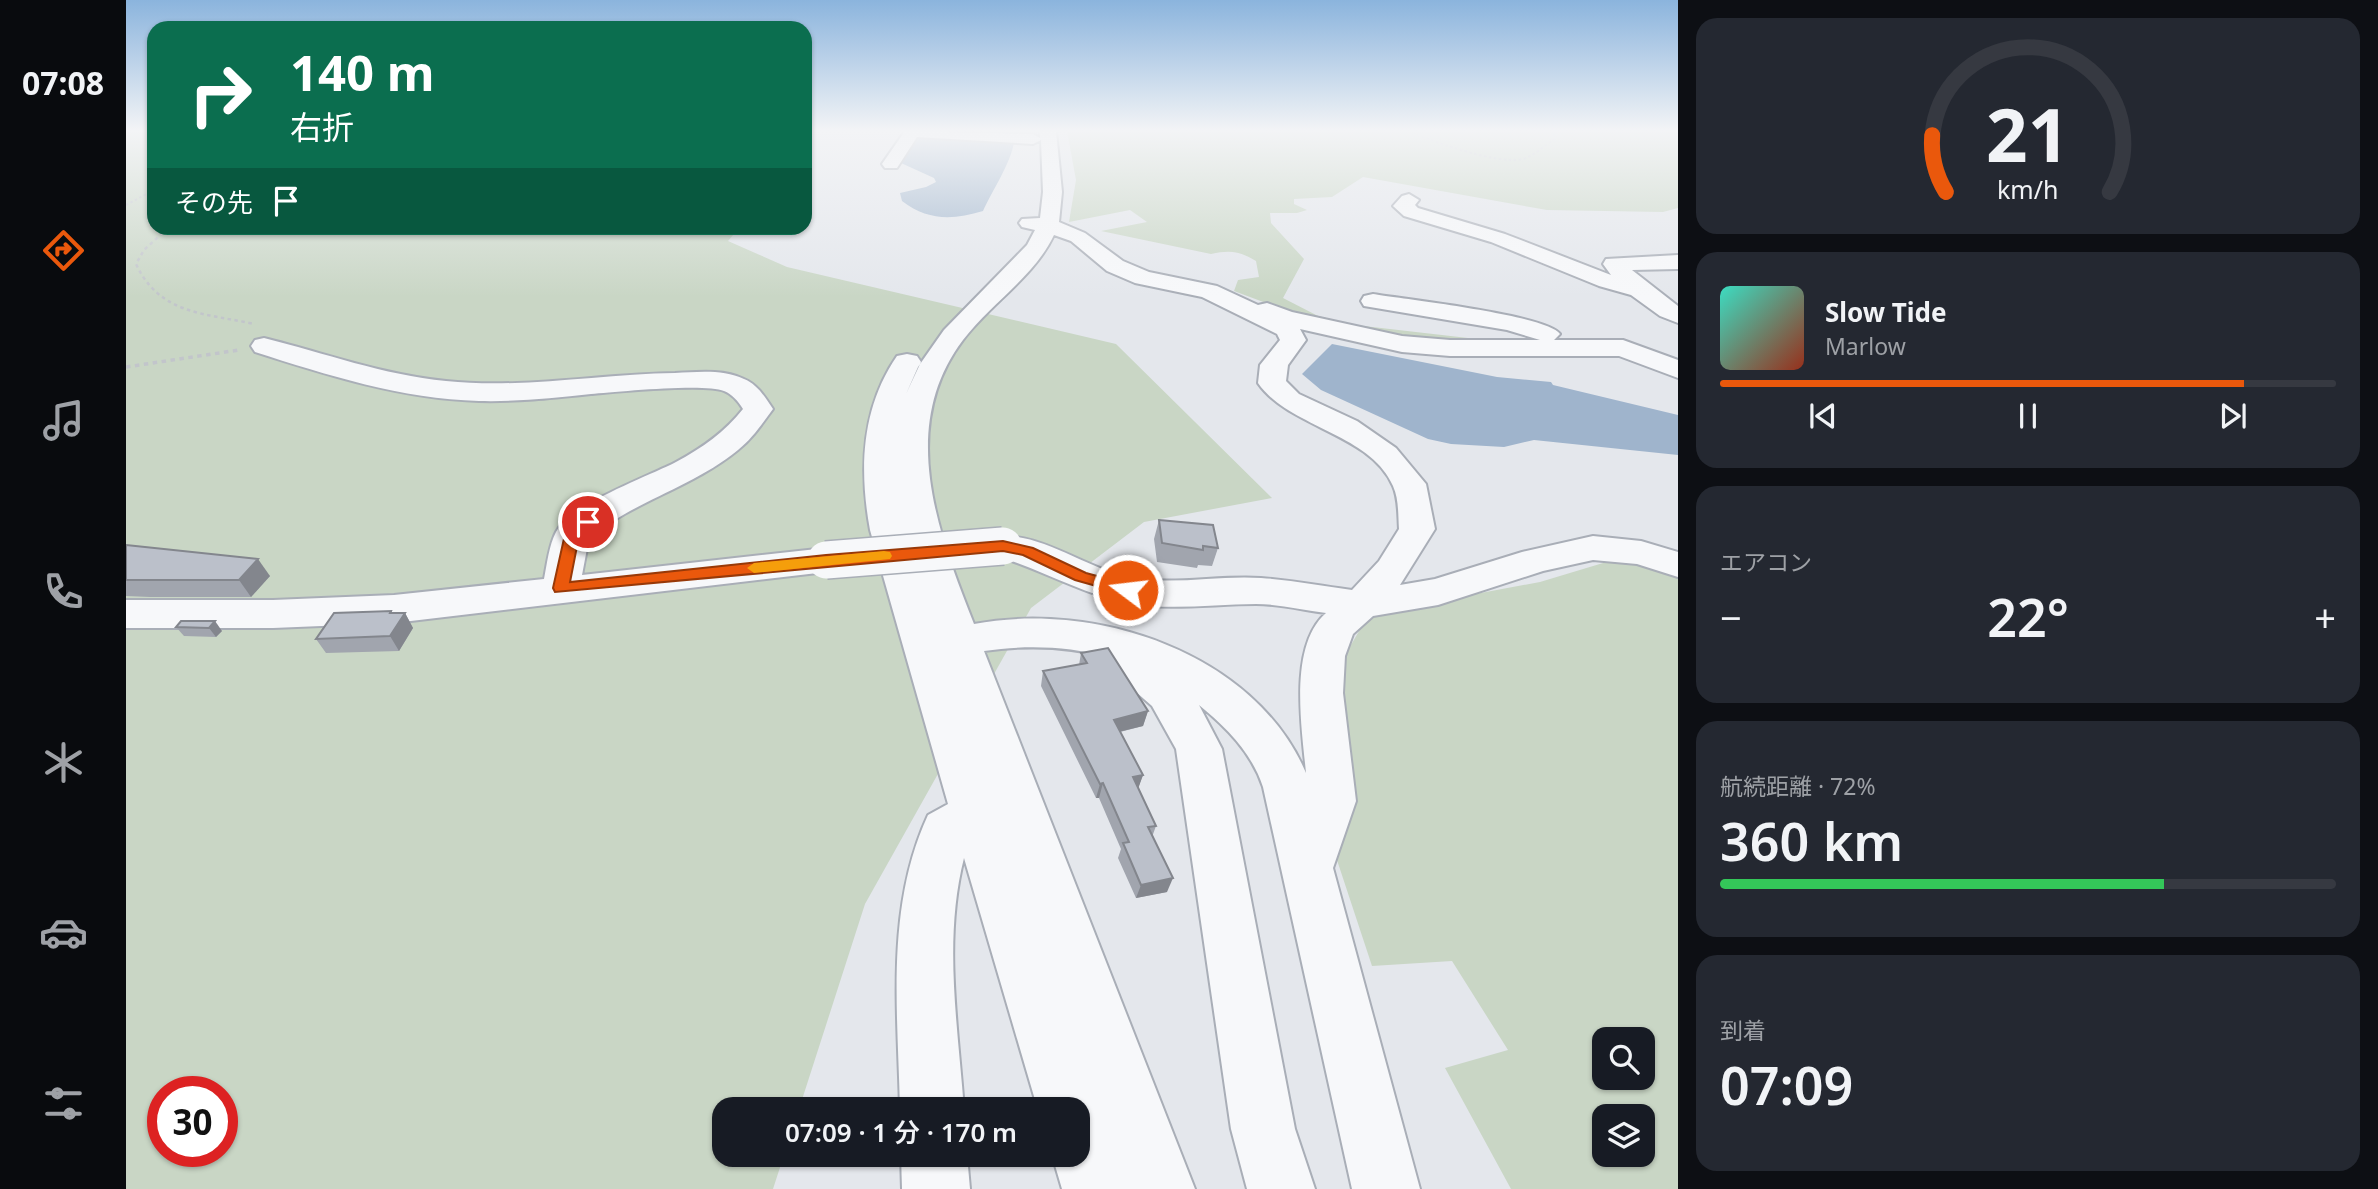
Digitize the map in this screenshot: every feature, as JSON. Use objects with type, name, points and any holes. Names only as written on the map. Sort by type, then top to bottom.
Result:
[{"type":"street","points":[[1049,186],[1028,258],[943,346],[927,374],[914,411],[909,447],[912,484],[974,815],[1066,1097]]},
{"type":"street","points":[[1409,200],[1403,206],[1411,212],[1498,239],[1607,281],[1637,289]]},
{"type":"street","points":[[1039,224],[1078,237],[1115,266],[1143,278],[1239,296],[1284,318],[1402,344],[1450,348],[1623,348],[1678,370]]},
{"type":"street","points":[[1678,262],[1614,264],[1637,289],[1662,308],[1678,316]]},
{"type":"street","points":[[1209,291],[1287,329],[1293,340],[1274,365],[1272,383],[1289,400],[1346,428],[1385,455],[1409,484],[1415,507],[1417,529],[1391,570],[1361,605],[1336,627],[1324,656],[1321,693],[1332,801],[1307,868]]},
{"type":"street","points":[[1373,301],[1510,323],[1589,348]]},
{"type":"street","points":[[264,346],[398,384],[508,392],[631,381],[701,381],[737,384],[748,393],[758,409],[748,427],[702,460],[603,510],[572,534],[561,588]]},
{"type":"street","points":[[126,614],[273,614],[394,608],[826,560],[1003,546],[1027,551],[1081,576],[1128,590],[1193,595],[1224,591],[1261,591],[1361,605],[1438,592],[1535,561],[1593,548],[1641,553],[1678,565]]},
{"type":"street","points":[[943,645],[1019,632],[1112,642],[1147,654],[1188,675],[1223,700],[1255,729],[1275,756],[1287,787],[1386,1189]]},
{"type":"street","points":[[1112,642],[1132,666],[1167,694],[1185,720],[1199,749],[1263,1129],[1281,1189]]},
{"type":"street","points":[[943,645],[1161,1189]]},
{"type":"street","points":[[931,1097],[923,949],[931,884],[946,831],[974,815]]},
{"type":"street","points":[[935,1167],[936,1189]]},
{"type":"street","points":[[1089,1167],[1096,1189]]},
{"type":"path","points":[[126,205],[147,194]]},
{"type":"path","points":[[126,367],[264,346],[263,327],[164,302],[142,282],[136,264],[144,250],[160,235]]},
{"type":"green space","points":[[126,186],[147,186],[147,235],[733,235],[728,241],[787,267],[1116,344],[1272,498],[1144,522],[1031,608],[865,904],[803,1097],[712,1097],[712,1167],[780,1167],[773,1189],[126,1189]]},
{"type":"green space","points":[[1075,186],[1348,186],[1332,197],[1294,199],[1294,204],[1307,210],[1297,213],[1270,213],[1271,223],[1304,259],[1283,298],[1318,316],[1355,325],[1494,341],[1392,336],[1303,317],[1234,291],[1238,280],[1259,277],[1256,261],[1244,255],[1229,252],[1211,254],[1101,231],[1147,222],[1130,210],[1069,222]]},
{"type":"green space","points":[[1416,186],[1678,186],[1678,208],[1663,212],[1547,210]]},
{"type":"green space","points":[[1613,560],[1678,572],[1678,1189],[1511,1189],[1445,1068],[1508,1050],[1452,961],[1372,966],[1335,854],[1343,724],[1341,662],[1369,614],[1540,582]]},
{"type":"water","points":[[996,186],[983,211],[951,217],[921,212],[902,201],[900,193],[926,187]]},
{"type":"water","points":[[1332,344],[1497,377],[1551,382],[1553,385],[1678,415],[1678,455],[1534,440],[1504,447],[1451,444],[1428,439],[1321,390],[1302,374]]},
{"type":"building","points":[[1159,520],[1213,525],[1218,548],[1203,546],[1203,550],[1162,543]]},
{"type":"building","points":[[126,545],[258,559],[239,580],[126,580]]},
{"type":"building","points":[[391,611],[390,613],[405,613],[390,636],[316,639],[334,613]]},
{"type":"building","points":[[181,621],[215,621],[209,628],[176,627]]},
{"type":"building","points":[[1108,648],[1148,711],[1114,720],[1143,775],[1133,777],[1156,826],[1148,827],[1173,878],[1141,885],[1123,843],[1129,842],[1103,783],[1100,784],[1043,671],[1087,663],[1081,653]]},
{"type":"slow traffic","points":[[754,568],[884,556]]},
{"type":"route","points":[[588,522],[572,534],[561,588],[826,560],[1003,546],[1027,551],[1081,576],[1128,590]]}]
